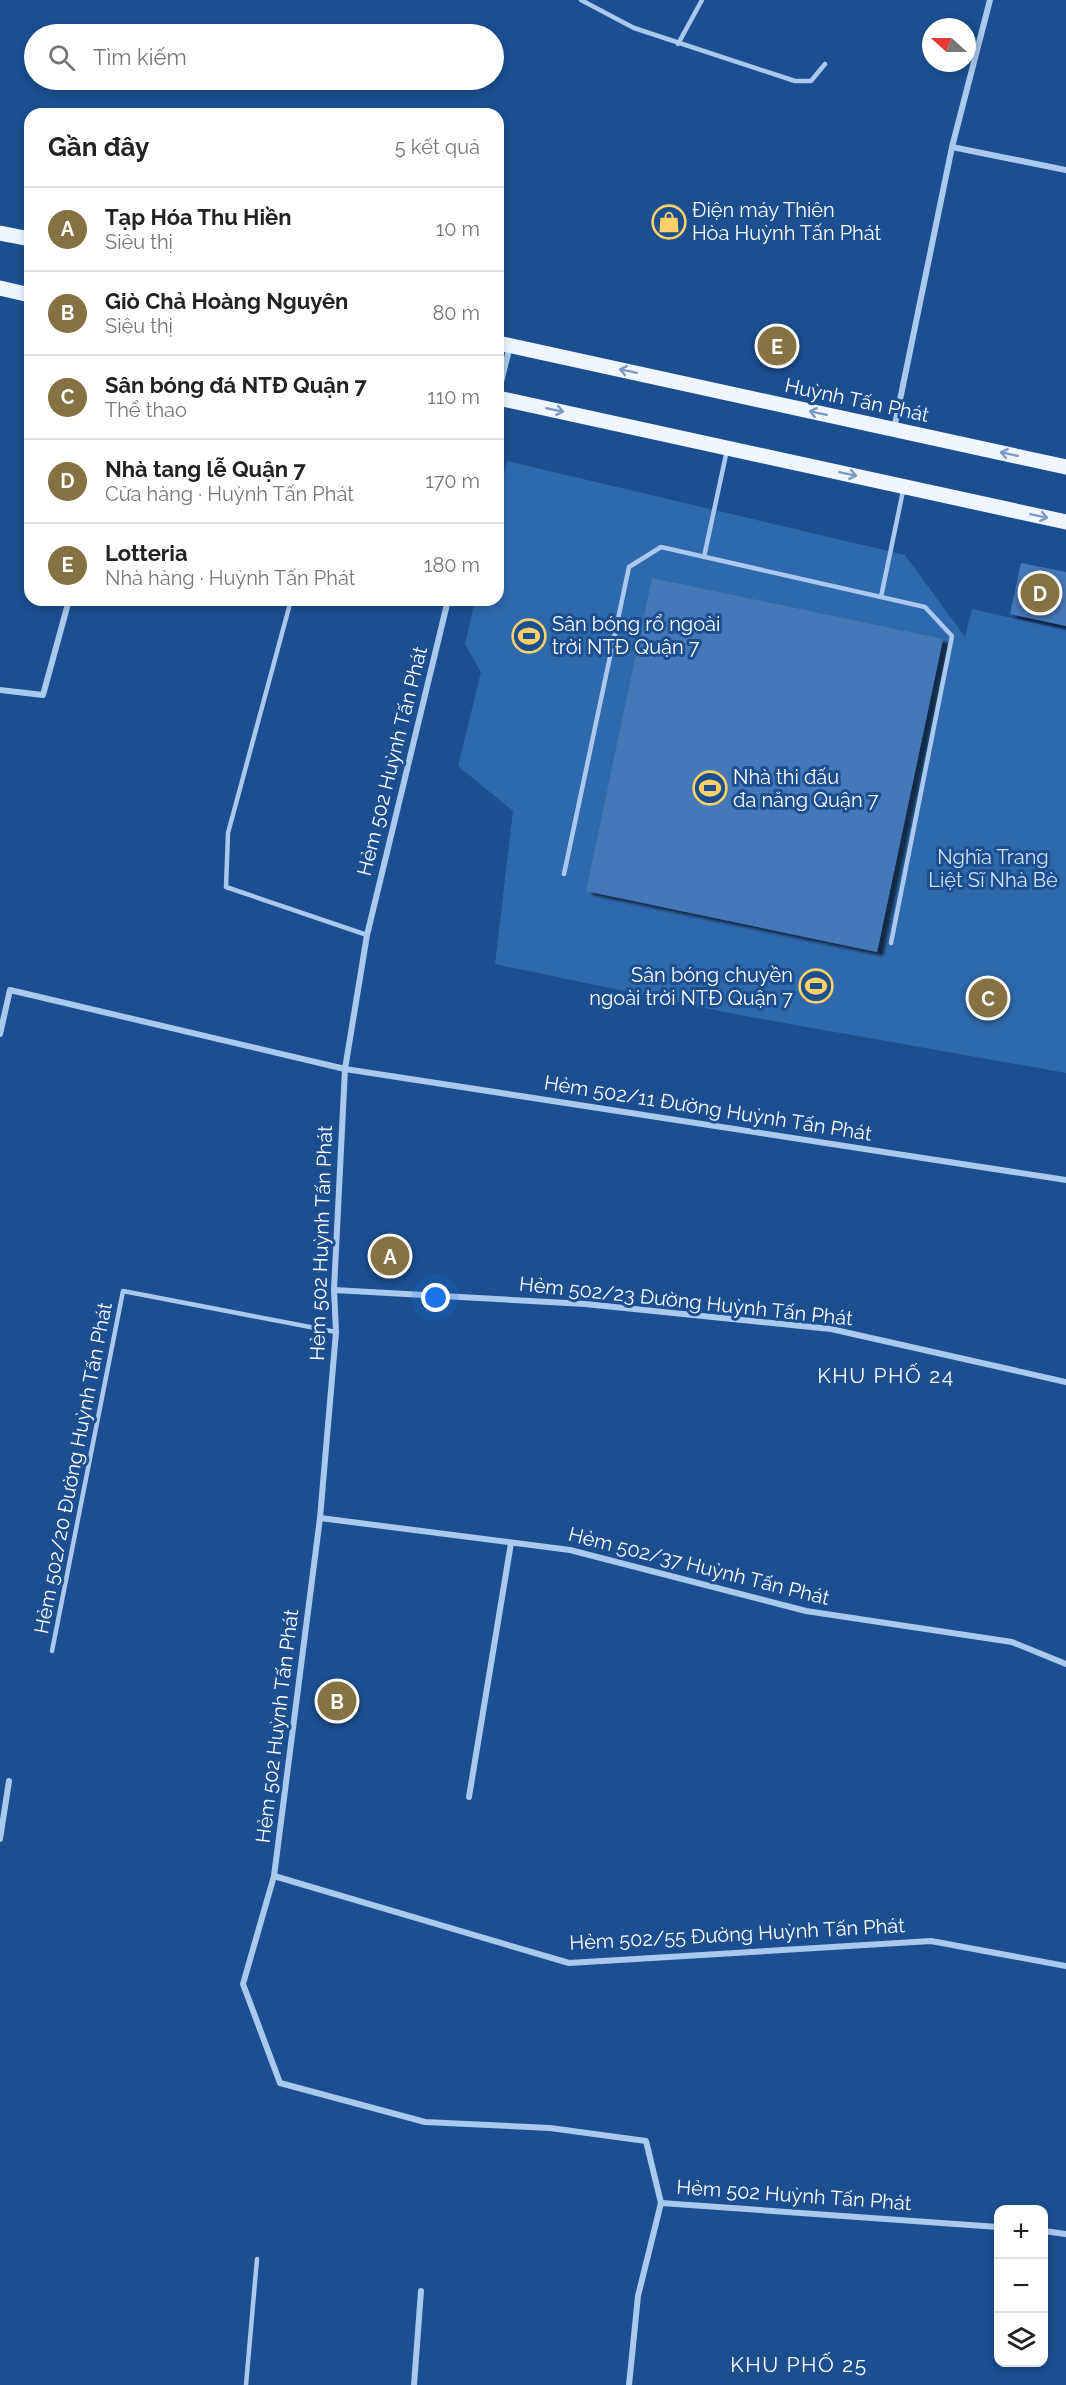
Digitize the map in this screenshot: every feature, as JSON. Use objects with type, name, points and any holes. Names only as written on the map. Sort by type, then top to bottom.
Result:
[{"type":"main road","points":[[0,233],[24,239]]},
{"type":"main road","points":[[0,288],[24,294]]},
{"type":"main road","name":"Huỳnh Tấn Phát","points":[[504,344],[1066,467]]},
{"type":"main road","points":[[504,397],[1066,522]]},
{"type":"street","points":[[894,429],[952,147],[990,0]]},
{"type":"street","points":[[952,147],[1066,170]]},
{"type":"street","points":[[0,690],[43,695],[67,606]]},
{"type":"street","name":"Hẻm 502 Huỳnh Tấn Phát","points":[[447,606],[367,934],[345,1069],[334,1290],[336,1332],[320,1518],[274,1876],[243,1984],[280,2083],[425,2122],[550,2128],[646,2141],[661,2203],[994,2227]]},
{"type":"street","name":"Hẻm 502/11 Đường Huỳnh Tấn Phát","points":[[0,1034],[9,990],[345,1069],[1066,1180]]},
{"type":"street","name":"Hẻm 502/23 Đường Huỳnh Tấn Phát","points":[[334,1290],[585,1304],[831,1329],[1066,1382]]},
{"type":"street","name":"Hẻm 502/37 Huỳnh Tấn Phát","points":[[320,1518],[570,1550],[806,1611],[1012,1642],[1066,1664]]},
{"type":"street","points":[[470,1797],[511,1543]]},
{"type":"street","points":[[0,1839],[9,1782]]},
{"type":"street","name":"Hẻm 502/55 Đường Huỳnh Tấn Phát","points":[[274,1876],[569,1963],[931,1941],[1066,1966]]},
{"type":"street","points":[[629,2385],[638,2296],[647,2248],[661,2203]]},
{"type":"street","points":[[1048,2232],[1066,2234]]},
{"type":"street","points":[[414,2385],[421,2291]]},
{"type":"lane","points":[[581,0],[634,28],[795,81],[811,81],[825,64]]},
{"type":"lane","points":[[678,44],[702,0]]},
{"type":"lane","points":[[704,557],[728,447]]},
{"type":"lane","points":[[881,597],[904,486]]},
{"type":"lane","points":[[564,874],[629,567],[661,547],[925,607],[952,636],[891,943]]},
{"type":"lane","points":[[289,606],[228,833],[226,887],[367,934]]},
{"type":"lane","name":"Hẻm 502/20 Đường Huỳnh Tấn Phát","points":[[52,1651],[123,1291],[336,1332]]},
{"type":"lane","points":[[246,2385],[257,2259]]},
{"type":"green space","name":"Nhà thi đấu đa năng Quận 7","points":[[507,461],[905,555],[965,637],[972,609],[1066,630],[1066,1073],[734,1014],[495,964],[513,811],[458,766],[481,672],[465,644],[474,606],[504,606],[504,474]]},
{"type":"building","points":[[1021,563],[1066,572],[1066,626],[1010,614]]},
{"type":"building","name":"Nhà thi đấu đa năng Quận 7","points":[[652,578],[943,639],[877,952],[586,891]]},
{"type":"place","name":"Điện máy Thiên Hòa Huỳnh Tấn Phát","points":[[669,222]]},
{"type":"place","name":"Lotteria","points":[[777,346]]},
{"type":"place","name":"Nhà tang lễ Quận 7","points":[[1040,593]]},
{"type":"place","name":"Sân bóng rổ ngoài trời NTĐ Quận 7","points":[[529,636]]},
{"type":"place","name":"Nhà thi đấu đa năng Quận 7","points":[[710,788]]},
{"type":"place","name":"Sân bóng chuyền ngoài trời NTĐ Quận 7","points":[[816,986]]},
{"type":"place","name":"Sân bóng đá NTĐ Quận 7","points":[[988,998]]},
{"type":"place","name":"Tạp Hóa Thu Hiền","points":[[390,1256]]},
{"type":"place","name":"Giò Chả Hoàng Nguyên","points":[[337,1701]]},
{"type":"district","name":"KHU PHỐ 24","points":[[886,1376]]},
{"type":"district","name":"KHU PHỐ 25","points":[[799,2365]]},
{"type":"park label","name":"Nghĩa Trang Liệt Sĩ Nhà Bè","points":[[993,868]]}]
